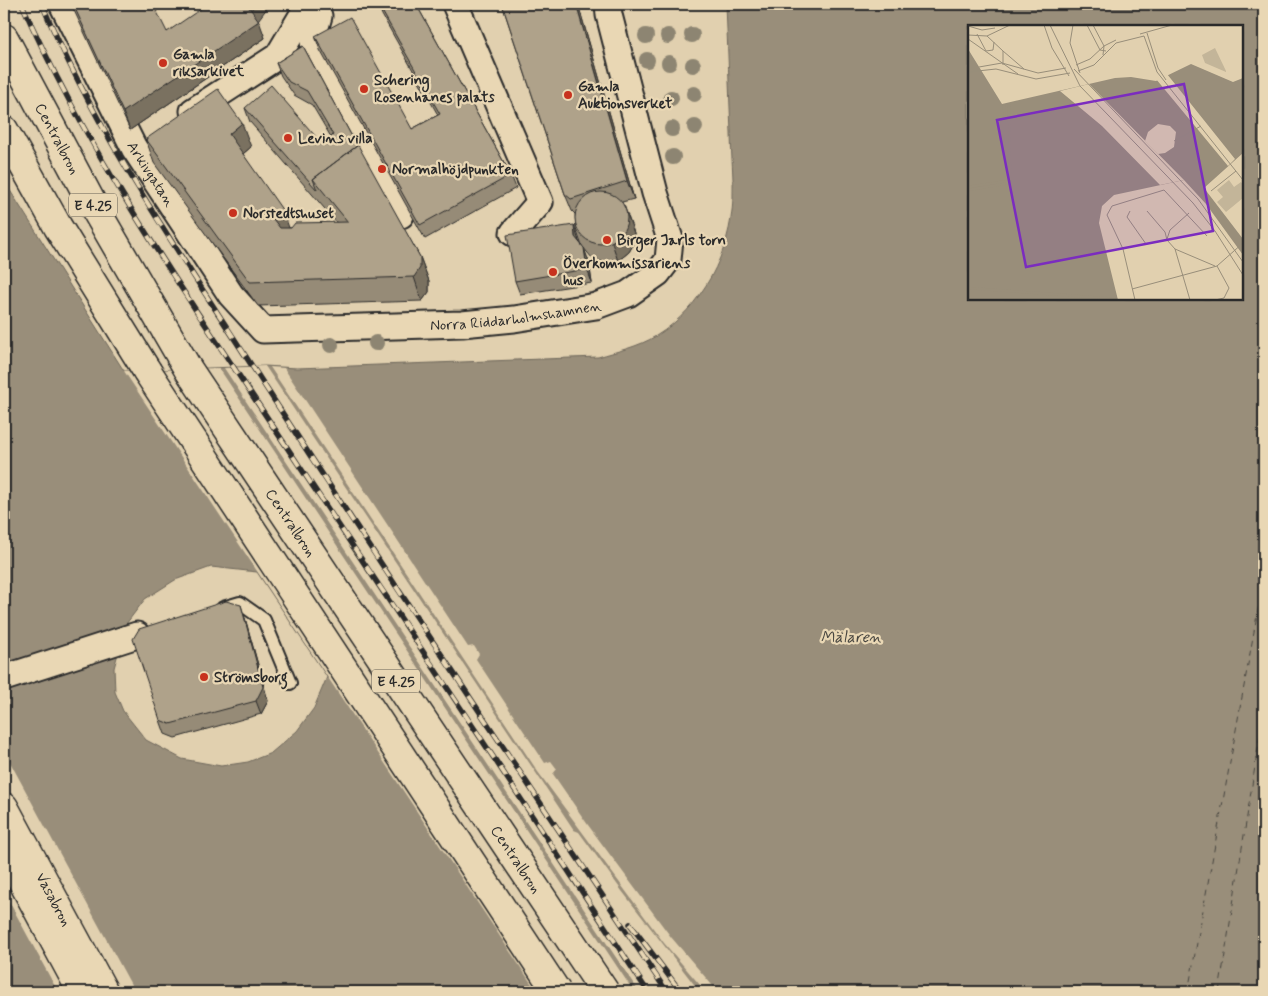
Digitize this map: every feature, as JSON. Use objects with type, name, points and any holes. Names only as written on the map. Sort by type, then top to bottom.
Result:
[{"type":"main road","name":"Centralbron","points":[[4,38],[94,207],[188,369],[605,992]]},
{"type":"main road","name":"E 4.25","points":[[4,130],[58,227],[148,371],[557,992]]},
{"type":"main road","name":"Vasabron","points":[[4,807],[104,992]]},
{"type":"main road","name":"Vasabron","points":[[4,848],[82,992]]},
{"type":"street","name":"Arkivgatan","points":[[62,4],[231,295],[263,330]]},
{"type":"street","points":[[174,123],[278,56],[309,4]]},
{"type":"street","points":[[315,4],[319,16],[313,36],[314,54],[401,215]]},
{"type":"street","points":[[456,4],[540,202],[512,234]]},
{"type":"street","name":"Norra Riddarholmshamnen","points":[[263,330],[462,324],[514,319],[596,306],[628,294],[658,273],[668,260],[670,239],[655,193],[609,15],[608,4]]},
{"type":"street","points":[[4,678],[141,633]]},
{"type":"lane","points":[[211,612],[240,603],[264,620],[290,683]]},
{"type":"water","name":"Mälaren","points":[[726,4],[1264,4],[1264,992],[4,992],[4,293],[6,277],[4,269],[4,181],[124,371],[265,366],[297,368],[598,357],[628,348],[656,336],[672,324],[687,310],[711,277],[727,238],[731,218],[733,182]],"holes":[[[211,567],[257,572],[327,677],[314,708],[297,731],[271,753],[248,762],[221,766],[182,759],[146,740],[123,711],[115,692],[114,668],[126,624],[145,599],[175,580]]]},
{"type":"pier","points":[[265,366],[574,830],[579,832],[700,992],[639,992],[224,368]]},
{"type":"pier","points":[[270,367],[284,368],[468,647],[474,646],[479,654],[476,659],[545,763],[551,761],[557,769],[553,774],[588,825],[671,937],[718,992],[706,992],[664,943],[538,772]]},
{"type":"pier","points":[[219,368],[634,992],[537,992],[124,371]]},
{"type":"pier","points":[[4,751],[135,992],[58,992],[4,892]]},
{"type":"building","name":"Gamla riksarkivet","points":[[73,4],[153,4],[167,32],[208,4],[244,4],[249,7],[259,21],[123,112]]},
{"type":"building","points":[[244,4],[255,4],[251,10]]},
{"type":"building","name":"Schering Rosenhanes palats","points":[[378,4],[416,4],[511,175],[420,225],[315,36],[350,17],[412,129],[440,114]]},
{"type":"building","name":"Gamla Auktionsverket","points":[[502,4],[576,4],[627,181],[571,199],[565,194]]},
{"type":"building","name":"Levins villa","points":[[303,46],[357,146],[313,179],[317,190],[245,108],[271,85],[323,145],[333,135],[307,91],[289,82],[276,63]]},
{"type":"building","name":"Norstedtshuset","points":[[218,89],[242,123],[229,134],[283,211],[273,219],[280,228],[291,228],[295,223],[348,222],[313,179],[358,145],[420,257],[420,268],[414,277],[250,282],[146,139]]},
{"type":"building","points":[[596,192],[606,192],[620,199],[627,213],[627,223],[620,237],[606,244],[596,244],[586,240],[579,233],[575,223],[575,213],[579,203],[586,196]]},
{"type":"building","name":"Överkommissariens hus","points":[[574,225],[575,237],[584,248],[587,269],[515,281],[507,235]]},
{"type":"building","name":"Strömsborg","points":[[226,601],[241,605],[263,687],[256,701],[170,724],[160,720],[133,639],[139,629]]},
{"type":"ferry route","points":[[1188,992],[1264,577]]},
{"type":"ferry route","points":[[1219,992],[1264,710]]},
{"type":"railway","points":[[22,4],[82,125],[151,241],[648,992]]},
{"type":"railway","points":[[42,4],[64,52],[113,146],[168,236],[356,526],[667,992]]},
{"type":"railway","points":[[630,924],[681,992]]},
{"type":"place","name":"Gamla riksarkivet","points":[[163,63]]},
{"type":"place","name":"Schering Rosenhanes palats","points":[[364,89]]},
{"type":"place","name":"Gamla Auktionsverket","points":[[568,95]]},
{"type":"place","name":"Levins villa","points":[[288,138]]},
{"type":"place","name":"Normalhöjdpunkten","points":[[382,169]]},
{"type":"place","name":"Norstedtshuset","points":[[233,213]]},
{"type":"place","name":"Birger Jarls torn","points":[[607,240]]},
{"type":"place","name":"Överkommissariens hus","points":[[553,272]]},
{"type":"place","name":"Strömsborg","points":[[204,677]]}]
